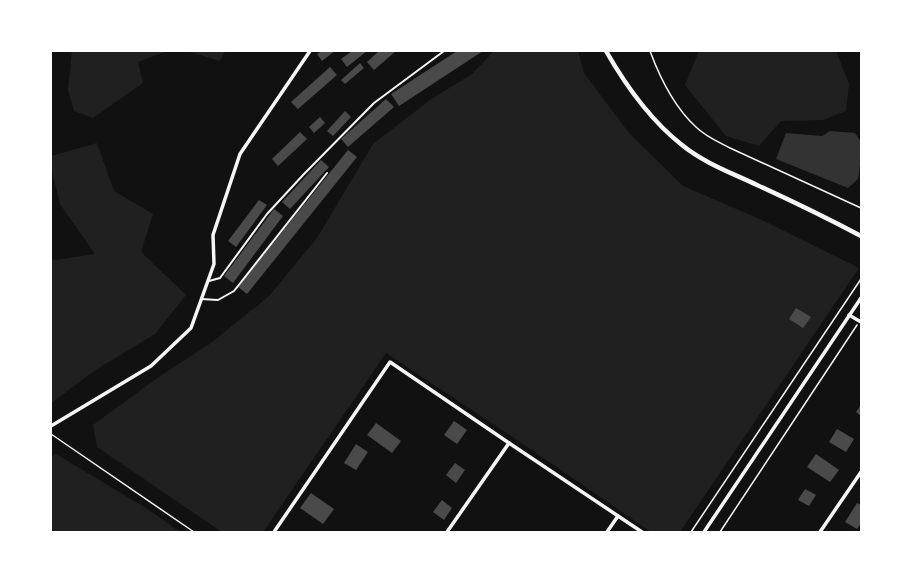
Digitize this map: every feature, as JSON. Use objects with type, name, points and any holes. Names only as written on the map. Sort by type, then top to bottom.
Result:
[{"type":"street","points":[[51,426],[151,366],[191,328],[214,264],[213,235],[240,154],[310,51]]},
{"type":"street","points":[[606,51],[620,75],[636,97],[667,132],[683,146],[704,161],[795,202],[861,236]]},
{"type":"street","points":[[704,532],[861,298]]},
{"type":"street","points":[[849,315],[860,322]]},
{"type":"street","points":[[274,532],[390,362],[642,532]]},
{"type":"street","points":[[447,532],[509,443]]},
{"type":"street","points":[[820,532],[861,472]]},
{"type":"street","points":[[607,532],[618,516]]},
{"type":"lane","points":[[208,281],[220,278],[267,214],[374,103],[444,51]]},
{"type":"lane","points":[[202,299],[218,300],[234,291],[327,173]]},
{"type":"path","points":[[650,51],[657,71],[679,110],[696,128],[730,148],[861,208]]},
{"type":"path","points":[[691,532],[861,278]]},
{"type":"path","points":[[720,532],[860,322]]},
{"type":"path","points":[[51,434],[194,532]]},
{"type":"shaded area","points":[[72,51],[167,51],[138,62],[143,83],[93,118],[74,111],[68,90]]},
{"type":"shaded area","points":[[187,51],[225,51],[220,61]]},
{"type":"shaded area","points":[[494,51],[578,51],[584,73],[629,133],[683,186],[762,220],[859,268],[680,532],[651,532],[520,442],[386,353],[263,532],[222,532],[97,447],[93,425],[160,376],[211,343],[269,296],[317,238],[373,144],[430,100],[472,74]]},
{"type":"shaded area","points":[[699,51],[836,51],[849,84],[846,111],[823,120],[781,121],[759,146],[726,136],[685,85]]},
{"type":"shaded area","points":[[830,131],[855,133],[861,142],[861,158],[858,179],[848,188],[776,159],[786,133],[822,136]]},
{"type":"shaded area","points":[[97,143],[114,191],[153,214],[141,252],[186,295],[155,334],[97,369],[51,403],[51,259],[56,260],[95,254],[60,204],[51,167],[51,156]]},
{"type":"shaded area","points":[[56,454],[149,510],[180,532],[51,532],[51,457]]},
{"type":"building","points":[[322,51],[335,51],[322,61],[317,54]]},
{"type":"building","points":[[352,51],[367,51],[347,67],[341,59]]},
{"type":"building","points":[[379,51],[396,51],[374,70],[367,62]]},
{"type":"building","points":[[457,51],[483,51],[399,106],[391,94]]},
{"type":"building","points":[[360,63],[364,68],[345,84],[341,80]]},
{"type":"building","points":[[330,67],[337,75],[298,109],[291,102]]},
{"type":"building","points":[[386,99],[394,107],[348,147],[341,139]]},
{"type":"building","points":[[345,111],[351,117],[333,136],[327,131]]},
{"type":"building","points":[[320,117],[325,123],[314,133],[309,127]]},
{"type":"building","points":[[300,132],[307,139],[278,166],[272,159]]},
{"type":"building","points":[[348,150],[357,157],[247,294],[238,287]]},
{"type":"building","points":[[321,160],[329,167],[290,209],[282,202]]},
{"type":"building","points":[[259,200],[267,205],[236,247],[228,241]]},
{"type":"building","points":[[274,209],[283,216],[233,283],[224,276]]},
{"type":"building","points":[[796,308],[811,317],[803,328],[789,319]]},
{"type":"building","points":[[861,405],[861,416],[856,412]]},
{"type":"building","points":[[454,421],[467,430],[457,444],[444,435]]},
{"type":"building","points":[[376,423],[401,441],[392,453],[367,435]]},
{"type":"building","points":[[837,429],[854,439],[846,452],[829,442]]},
{"type":"building","points":[[356,444],[368,452],[356,470],[344,463]]},
{"type":"building","points":[[816,454],[839,470],[830,482],[807,467]]},
{"type":"building","points":[[455,463],[465,470],[456,483],[446,475]]},
{"type":"building","points":[[805,489],[816,495],[809,506],[798,500]]},
{"type":"building","points":[[311,493],[334,509],[323,524],[300,508]]},
{"type":"building","points":[[442,500],[452,508],[444,520],[433,512]]},
{"type":"building","points":[[857,503],[861,505],[861,523],[857,529],[845,522]]}]
